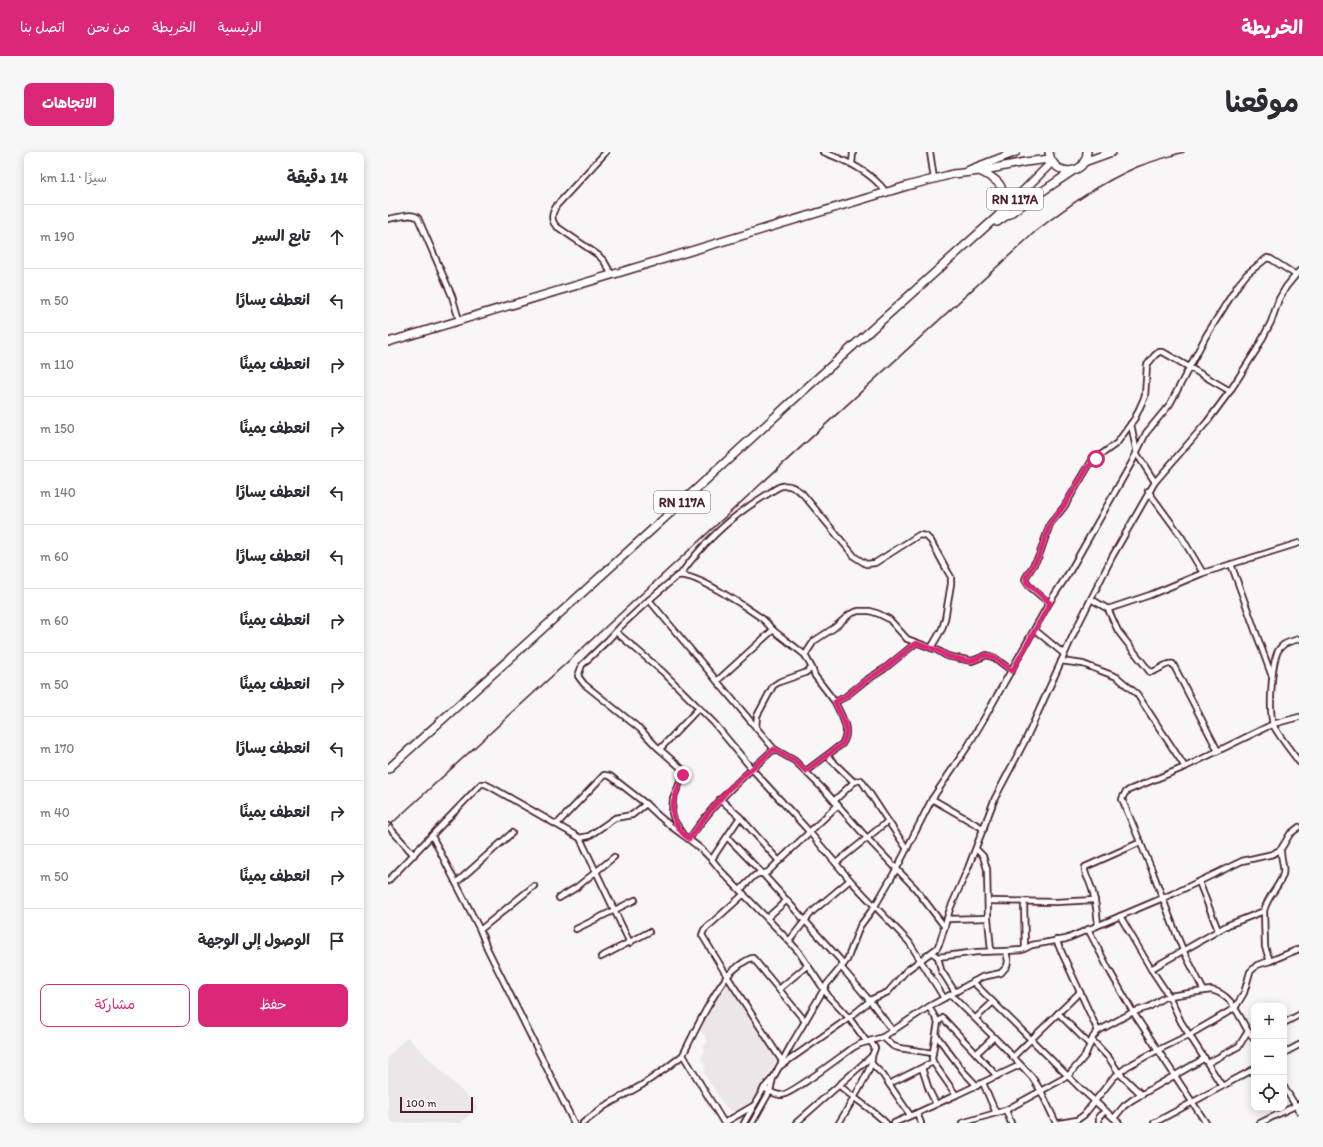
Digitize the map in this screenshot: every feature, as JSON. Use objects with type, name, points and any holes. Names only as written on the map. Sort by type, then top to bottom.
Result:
[{"type":"main road","points":[[961,173],[1016,152]]},
{"type":"main road","points":[[976,235],[1080,167],[1084,162],[1087,152]]},
{"type":"main road","points":[[1084,162],[1112,152]]},
{"type":"main road","points":[[388,342],[886,192],[934,179],[1050,158],[1056,167],[1062,170],[1074,170]]},
{"type":"main road","name":"RN 117A","points":[[388,769],[645,536],[807,386],[1000,214],[1050,158]]},
{"type":"main road","points":[[980,171],[992,177],[1001,186],[1003,201],[1000,214]]},
{"type":"street","points":[[606,152],[557,205],[553,211],[552,220],[556,226],[598,255],[604,261],[612,275]]},
{"type":"street","points":[[823,152],[852,164],[862,170],[880,183],[886,192]]},
{"type":"street","points":[[852,164],[853,152]]},
{"type":"street","points":[[930,152],[934,179]]},
{"type":"street","points":[[388,219],[409,216],[416,216],[418,218],[452,296],[459,320]]},
{"type":"street","points":[[752,1123],[770,1091],[773,1078],[778,1068],[805,1021],[834,974],[850,955],[860,926],[875,906],[932,799],[968,746],[1137,454],[1146,433],[1170,404],[1206,336],[1238,285],[1253,269],[1267,258],[1297,273],[1279,299],[1267,332],[1230,391],[1207,422],[1148,491],[1091,599],[1064,654],[1026,739],[995,798],[984,829],[944,926],[938,948],[906,971],[888,992],[880,994],[849,1018],[778,1068]]},
{"type":"street","points":[[1050,603],[1029,586],[1025,580],[1039,556],[1048,528],[1064,506],[1091,462],[1117,443],[1136,418],[1145,396],[1147,365],[1155,355],[1159,352],[1163,352],[1230,391]]},
{"type":"street","points":[[1130,424],[1137,454],[1155,482]]},
{"type":"street","points":[[682,834],[674,820],[672,813],[673,799],[681,783],[683,771],[678,764],[640,729],[580,679],[578,673],[582,665],[649,600],[680,575],[694,556],[708,541],[750,505],[780,486],[787,485],[794,487],[802,493],[855,557],[866,564],[875,563],[919,535],[926,536],[951,577],[952,584],[942,629],[931,648]]},
{"type":"street","points":[[1148,491],[1181,536],[1204,573]]},
{"type":"street","points":[[1108,609],[1150,595],[1204,573],[1299,543]]},
{"type":"street","points":[[1231,564],[1272,675]]},
{"type":"street","points":[[680,575],[715,588],[762,618],[773,630],[805,654],[815,676],[835,702],[843,719],[847,734],[846,739],[842,744],[806,771]]},
{"type":"street","points":[[1091,599],[1108,609],[1118,631],[1150,672],[1154,672],[1169,663],[1174,664],[1218,751]]},
{"type":"street","points":[[649,600],[774,749],[795,761],[806,771],[915,888],[944,926]]},
{"type":"street","points":[[805,654],[814,641],[834,628],[850,614],[858,611],[870,611],[889,619],[907,638],[916,643],[947,656],[969,661],[987,655],[995,658],[1012,671]]},
{"type":"street","points":[[717,681],[773,630]]},
{"type":"street","points":[[1035,630],[1064,654]]},
{"type":"street","points":[[616,632],[663,672],[714,723],[752,769],[810,832],[850,880],[909,942],[944,998]]},
{"type":"street","points":[[1299,639],[1283,644],[1278,649],[1272,675],[1273,724],[1299,762]]},
{"type":"street","points":[[835,702],[845,697],[865,681],[884,669],[916,643]]},
{"type":"street","points":[[1061,661],[1083,664],[1117,677],[1129,685],[1137,694],[1185,767]]},
{"type":"street","points":[[756,728],[757,716],[773,686],[779,682],[805,673],[812,668]]},
{"type":"street","points":[[660,749],[699,708]]},
{"type":"street","points":[[1204,991],[1183,950],[1141,842],[1122,799],[1125,793],[1185,767],[1273,724],[1299,717]]},
{"type":"street","points":[[689,839],[720,799],[774,749]]},
{"type":"street","points":[[827,756],[854,782]]},
{"type":"street","points":[[557,824],[604,775],[610,776],[712,859],[722,872],[789,941],[808,965],[829,996],[875,1048],[872,1056],[872,1064],[854,1098],[838,1123]]},
{"type":"street","points":[[834,801],[854,782],[861,780],[907,848]]},
{"type":"street","points":[[388,881],[477,787],[481,784],[485,784],[580,838],[630,943]]},
{"type":"street","points":[[720,799],[740,817],[779,861]]},
{"type":"street","points":[[932,799],[984,829]]},
{"type":"street","points":[[580,838],[589,836],[615,818],[632,815],[646,804]]},
{"type":"street","points":[[740,890],[754,876],[768,872],[838,805]]},
{"type":"street","points":[[712,859],[740,817]]},
{"type":"street","points":[[836,864],[888,821]]},
{"type":"street","points":[[388,826],[414,855]]},
{"type":"street","points":[[932,953],[938,957],[977,952],[1022,950],[1032,945],[1066,938],[1163,898],[1242,861],[1273,854],[1281,848],[1290,834],[1299,827]]},
{"type":"street","points":[[456,883],[512,833]]},
{"type":"street","points":[[432,836],[480,930],[574,1123]]},
{"type":"street","points":[[727,838],[787,900],[843,965],[893,1031]]},
{"type":"street","points":[[1098,924],[1093,889],[1084,870],[1085,867],[1141,842]]},
{"type":"street","points":[[976,848],[984,856],[986,865],[991,951]]},
{"type":"street","points":[[1270,961],[1265,947],[1264,911],[1269,897],[1278,885],[1284,872],[1284,865],[1280,856],[1281,848]]},
{"type":"street","points":[[559,898],[577,887],[614,857]]},
{"type":"street","points":[[789,941],[812,912],[850,880]]},
{"type":"street","points":[[1199,882],[1218,930]]},
{"type":"street","points":[[480,930],[534,886]]},
{"type":"street","points":[[744,894],[702,933],[727,976],[782,1061]]},
{"type":"street","points":[[576,929],[635,900]]},
{"type":"street","points":[[767,918],[787,900]]},
{"type":"street","points":[[988,901],[1056,902],[1095,900]]},
{"type":"street","points":[[1024,902],[1025,948]]},
{"type":"street","points":[[1151,969],[1218,930],[1264,911]]},
{"type":"street","points":[[1120,916],[1151,969],[1169,996],[1181,1022],[1222,1086]]},
{"type":"street","points":[[947,919],[988,918]]},
{"type":"street","points":[[1088,929],[1133,1012],[1205,1121],[1198,1123]]},
{"type":"street","points":[[601,957],[649,932]]},
{"type":"street","points":[[1056,940],[1098,1031]]},
{"type":"street","points":[[1060,1123],[1077,1120],[1084,1115],[1119,1072],[1158,1050],[1189,1035],[1235,1008],[1244,993],[1250,972],[1257,965],[1299,949]]},
{"type":"street","points":[[764,1088],[778,1095],[786,1094],[854,1047],[883,1037],[929,1007],[973,982],[989,975],[1001,974],[1008,961],[1006,951]]},
{"type":"street","points":[[938,957],[941,970],[953,994],[1032,1077],[1041,1091],[1056,1123]]},
{"type":"street","points":[[583,1123],[605,1106],[642,1086],[683,1055],[703,1016],[727,976],[748,959],[753,958],[805,1021]]},
{"type":"street","points":[[779,989],[808,965]]},
{"type":"street","points":[[973,982],[1068,1076],[1119,1123]]},
{"type":"street","points":[[962,1123],[1006,1110],[1068,1076],[1085,1056],[1098,1031],[1133,1012],[1149,1007],[1169,996],[1211,990],[1217,991],[1230,1000],[1251,1036]]},
{"type":"street","points":[[1013,1057],[1080,992]]},
{"type":"street","points":[[976,1018],[993,1002]]},
{"type":"street","points":[[929,1007],[938,1022],[933,1052],[933,1062],[956,1095]]},
{"type":"street","points":[[1058,1013],[1090,1045]]},
{"type":"street","points":[[1287,1021],[1299,1015]]},
{"type":"street","points":[[938,1022],[943,1018],[998,1076]]},
{"type":"street","points":[[1208,1063],[1239,1046],[1248,1032]]},
{"type":"street","points":[[936,1035],[963,1071],[977,1086]]},
{"type":"street","points":[[883,1037],[893,1046],[899,1048],[933,1052]]},
{"type":"street","points":[[977,1053],[994,1037]]},
{"type":"street","points":[[1092,1040],[1109,1058],[1119,1072],[1142,1094]]},
{"type":"street","points":[[1287,1051],[1299,1045]]},
{"type":"street","points":[[683,1055],[724,1123],[753,1106]]},
{"type":"street","points":[[796,1123],[872,1056]]},
{"type":"street","points":[[1114,1118],[1124,1106],[1142,1094],[1204,1058]]},
{"type":"street","points":[[889,1084],[933,1062]]},
{"type":"street","points":[[872,1064],[889,1084],[910,1115]]},
{"type":"street","points":[[894,1123],[1020,1065]]},
{"type":"street","points":[[922,1068],[929,1090],[936,1104]]},
{"type":"street","points":[[1154,1123],[1162,1121],[1192,1102],[1251,1071]]},
{"type":"street","points":[[744,1123],[764,1088],[773,1078]]},
{"type":"street","points":[[983,1083],[996,1113]]},
{"type":"street","points":[[839,1085],[886,1123]]},
{"type":"street","points":[[1287,1091],[1298,1105],[1299,1111]]},
{"type":"street","points":[[1260,1123],[1298,1105]]},
{"type":"street","points":[[1006,1110],[1011,1123]]},
{"type":"street","points":[[1099,1123],[1098,1116],[1106,1111]]},
{"type":"street","points":[[917,1113],[921,1123]]},
{"type":"shaded area","points":[[729,980],[776,1060],[755,1099],[734,1112],[733,1110],[730,1111],[726,1108],[703,1072],[705,1071],[704,1069],[706,1067],[701,1058],[705,1050],[703,1046],[708,1042],[700,1029]]},
{"type":"shaded area","points":[[407,1037],[478,1107],[461,1123],[388,1123],[388,1057]]},
{"type":"railway","points":[[388,827],[1036,231],[1072,204],[1123,173],[1154,161],[1184,152]]},
{"type":"route","points":[[683,775],[681,783],[673,799],[672,813],[674,820],[682,834],[689,839],[728,790],[774,749],[795,761],[806,771],[842,744],[846,739],[847,729],[835,702],[845,697],[865,681],[884,669],[916,643],[937,650],[947,656],[969,661],[987,655],[1003,663],[1012,671],[1050,603],[1029,586],[1025,580],[1026,577],[1039,556],[1050,524],[1073,493],[1091,462],[1096,459]]}]
